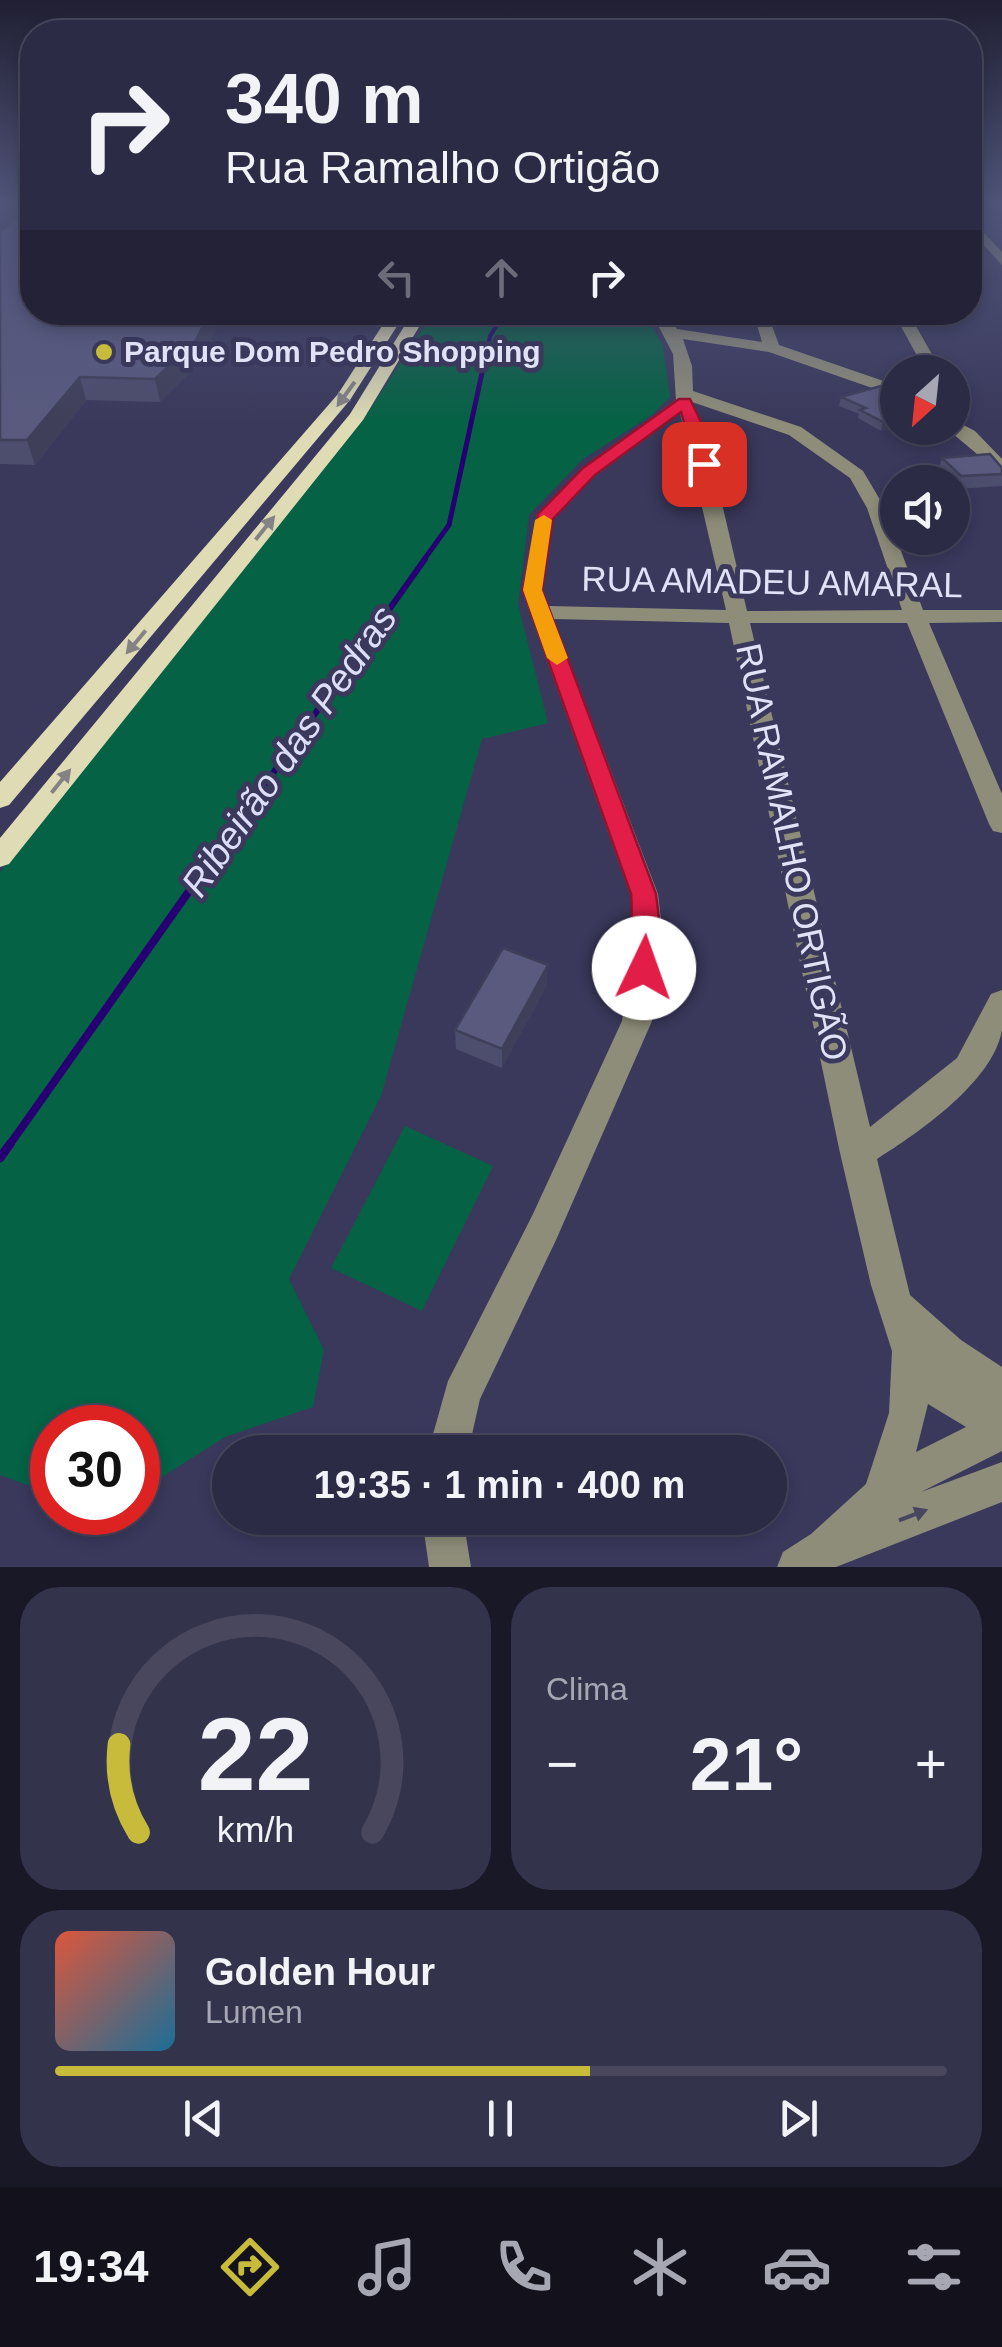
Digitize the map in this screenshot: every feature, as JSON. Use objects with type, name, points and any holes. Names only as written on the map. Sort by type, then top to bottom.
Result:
[{"type":"main road","points":[[0,799],[344,398],[391,325]]},
{"type":"main road","points":[[0,858],[357,416],[413,325]]},
{"type":"street","name":"RUA RAMALHO ORTIGÃO","points":[[667,325],[687,380],[685,398],[696,426],[741,617],[857,1153],[895,1302],[911,1350],[942,1391],[1002,1426]]},
{"type":"street","points":[[764,325],[772,348]]},
{"type":"street","points":[[907,325],[924,355]]},
{"type":"street","points":[[673,333],[772,348],[880,386]]},
{"type":"street","points":[[452,1435],[462,1394],[544,1228],[636,1021],[644,968],[648,928],[644,894],[532,590],[544,518],[589,472],[685,398],[795,431],[857,475],[876,508],[915,616],[1002,824]]},
{"type":"street","points":[[970,436],[1002,470]]},
{"type":"street","name":"RUA AMADEU AMARAL","points":[[540,612],[741,617],[1002,616]]},
{"type":"street","points":[[857,1153],[899,1128],[968,1068],[1002,1003]]},
{"type":"street","name":"RUA RAMALHO ORTIGÃO","points":[[895,1302],[935,1346],[970,1372],[1002,1388]]},
{"type":"street","points":[[882,1498],[908,1413],[911,1350]]},
{"type":"street","points":[[812,1558],[899,1482],[1002,1426],[1002,1413]]},
{"type":"street","points":[[812,1558],[1002,1482]]},
{"type":"street","points":[[445,1535],[450,1567]]},
{"type":"green space","points":[[425,325],[651,325],[663,345],[670,397],[652,415],[583,459],[529,515],[518,604],[548,723],[482,739],[381,1096],[289,1279],[324,1350],[313,1407],[231,1435],[212,1435],[212,1445],[160,1478],[160,1405],[30,1405],[30,1486],[0,1475],[0,872],[363,420]]},
{"type":"green space","points":[[405,1126],[493,1166],[422,1311],[331,1268]]},
{"type":"building","points":[[0,277],[20,277],[20,325],[204,325],[196,340],[155,379],[80,377],[27,440],[0,440]]},
{"type":"building","points":[[880,386],[880,420],[860,410],[866,408],[841,397]]},
{"type":"building","points":[[990,454],[1002,468],[1002,474],[970,476],[970,465],[949,465],[942,458]]},
{"type":"building","points":[[503,948],[548,965],[502,1049],[455,1030]]},
{"type":"waterway","name":"Ribeirão das Pedras","points":[[485,361],[490,336],[497,325]]},
{"type":"waterway","name":"Ribeirão das Pedras","points":[[423,561],[449,525],[485,359]]},
{"type":"waterway","name":"Ribeirão das Pedras","points":[[241,818],[425,559]]},
{"type":"waterway","name":"Ribeirão das Pedras","points":[[8,1147],[243,815]]},
{"type":"waterway","name":"Ribeirão das Pedras","points":[[0,1158],[10,1144]]},
{"type":"slow traffic","points":[[544,520],[532,590],[557,658]]},
{"type":"place","name":"Parque Dom Pedro Shopping","points":[[104,352]]},
{"type":"route","points":[[644,968],[648,928],[644,894],[532,590],[544,518],[589,472],[684,402],[696,426],[704,464]]}]
